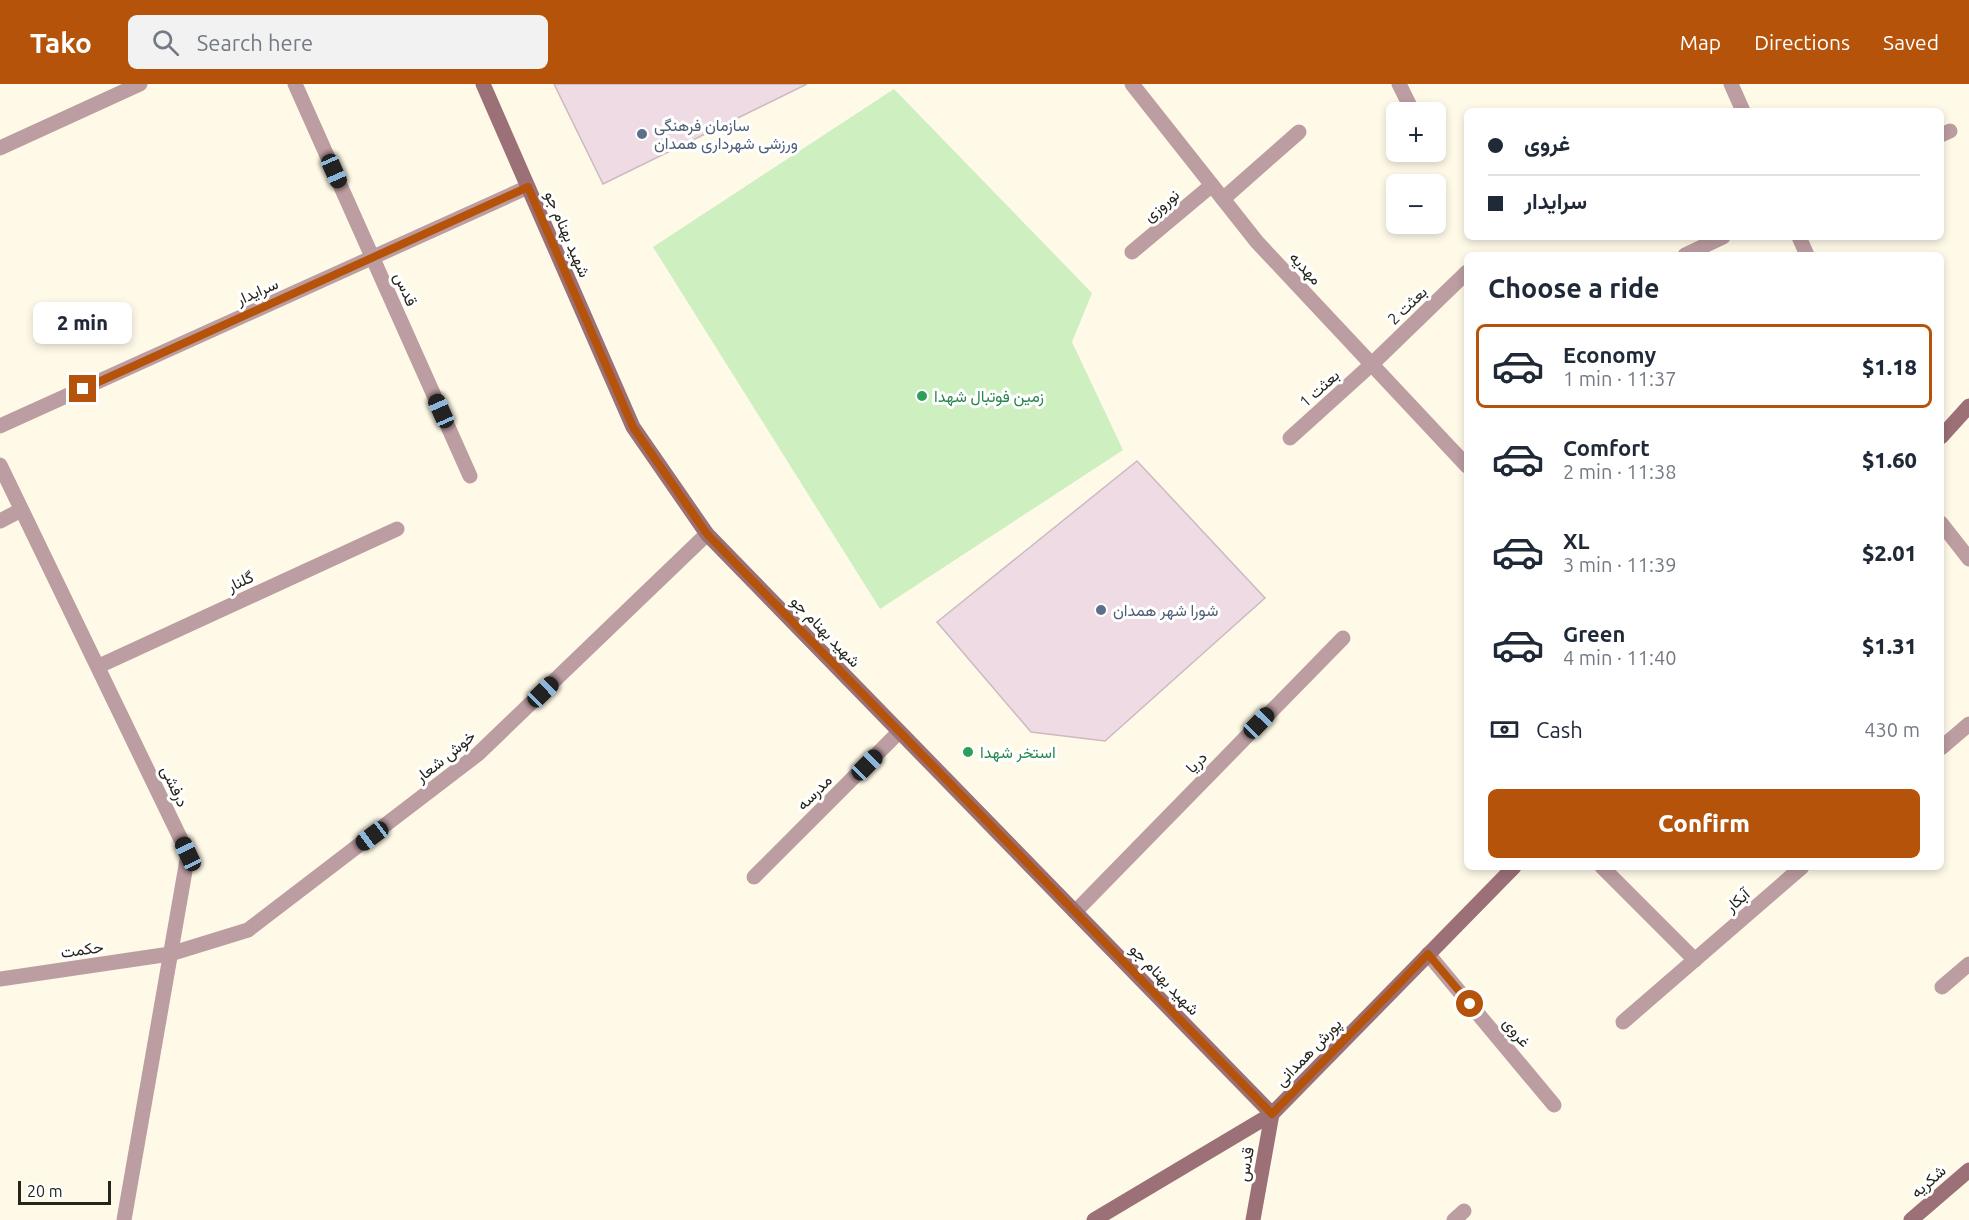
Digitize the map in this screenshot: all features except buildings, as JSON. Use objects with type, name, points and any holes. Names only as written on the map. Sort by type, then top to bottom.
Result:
[{"type":"street","points":[[0,148],[140,84]]},
{"type":"street","name":"قدس","points":[[295,84],[470,476]]},
{"type":"street","name":"شهید بهنام جو","points":[[483,84],[633,427],[707,534],[1272,1114]]},
{"type":"street","name":"مهدیه","points":[[1132,84],[1257,242],[1464,463]]},
{"type":"street","points":[[1400,84],[1408,102]]},
{"type":"street","points":[[1731,84],[1742,108]]},
{"type":"street","points":[[1223,199],[1299,132]]},
{"type":"street","name":"نوروزی","points":[[1132,252],[1212,185]]},
{"type":"street","name":"سرایدار","points":[[0,426],[528,187]]},
{"type":"street","points":[[1690,252],[1716,240]]},
{"type":"street","name":"بعثت 2","points":[[1372,364],[1464,275]]},
{"type":"street","name":"بعثت 1","points":[[1290,438],[1372,364]]},
{"type":"street","points":[[1944,434],[1969,406]]},
{"type":"street","name":"درفشی","points":[[0,465],[188,854],[124,1220]]},
{"type":"street","points":[[0,521],[21,510]]},
{"type":"street","points":[[1944,527],[1969,559]]},
{"type":"street","name":"گلنار","points":[[99,666],[397,529]]},
{"type":"street","name":"خوش شعار","points":[[170,954],[248,930],[478,754],[707,534]]},
{"type":"street","name":"دریا","points":[[1075,912],[1342,638]]},
{"type":"street","points":[[1944,745],[1969,724]]},
{"type":"street","name":"مدرسه","points":[[754,878],[899,732]]},
{"type":"street","name":"پورش همدانی","points":[[1094,1220],[1272,1114],[1511,870]]},
{"type":"street","points":[[1605,870],[1695,960]]},
{"type":"street","name":"آبکار","points":[[1623,1022],[1800,870]]},
{"type":"street","name":"حکمت","points":[[0,979],[170,954]]},
{"type":"street","name":"غروی","points":[[1428,954],[1554,1105]]},
{"type":"street","points":[[1942,987],[1969,964]]},
{"type":"street","name":"قدس","points":[[1253,1220],[1272,1114]]},
{"type":"street","name":"شکریه","points":[[1911,1220],[1969,1170]]},
{"type":"green space","name":"زمین فوتبال شهدا","points":[[894,89],[1092,293],[1072,342],[1123,450],[880,609],[653,247]]},
{"type":"place","name":"سازمان فرهنگی ورزشی شهرداری همدان","points":[[642,134]]},
{"type":"place","name":"زمین فوتبال شهدا","points":[[922,396]]},
{"type":"place","name":"شورا شهر همدان","points":[[1101,610]]},
{"type":"place","name":"استخر شهدا","points":[[968,752]]},
{"type":"route","points":[[83,389],[528,187],[633,427],[707,534],[1272,1114],[1428,954],[1470,1004]]}]
